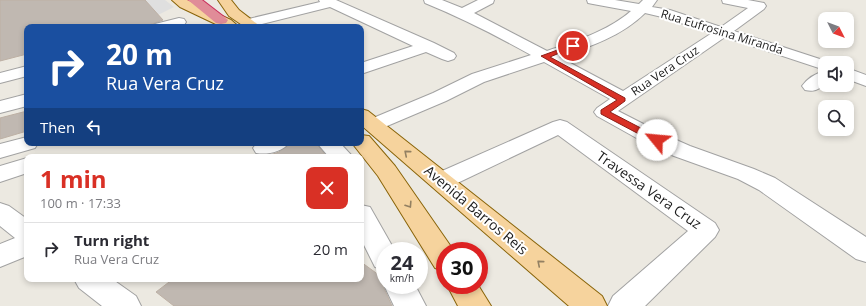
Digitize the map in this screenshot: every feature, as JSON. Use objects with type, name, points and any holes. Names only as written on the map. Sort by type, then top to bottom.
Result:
[{"type":"highway","points":[[194,0],[229,20]]},
{"type":"highway","points":[[212,0],[229,20]]},
{"type":"main road","points":[[178,0],[229,20],[247,24]]},
{"type":"main road","points":[[224,0],[229,20]]},
{"type":"main road","points":[[366,138],[436,246]]},
{"type":"main road","name":"Avenida Barros Reis","points":[[366,138],[441,181],[568,296],[591,306]]},
{"type":"main road","points":[[468,294],[475,306]]},
{"type":"street","points":[[430,0],[490,26],[574,74],[657,140],[682,151],[746,174],[767,184],[866,251]]},
{"type":"street","points":[[463,13],[488,0]]},
{"type":"street","name":"Rua Eufrosina Miranda","points":[[594,0],[647,4],[818,63]]},
{"type":"street","name":"Rua Vera Cruz","points":[[613,106],[759,6],[728,0]]},
{"type":"street","points":[[255,24],[328,2],[448,56]]},
{"type":"street","points":[[366,138],[473,80],[606,33],[647,4]]},
{"type":"street","points":[[171,24],[179,22]]},
{"type":"street","points":[[364,68],[428,46]]},
{"type":"street","points":[[0,65],[24,59]]},
{"type":"street","points":[[0,78],[24,72]]},
{"type":"street","points":[[854,77],[866,81]]},
{"type":"street","points":[[0,92],[24,85]]},
{"type":"street","points":[[0,107],[24,101]]},
{"type":"street","name":"Travessa Vera Cruz","points":[[441,181],[560,126],[706,230],[624,306]]},
{"type":"street","points":[[0,151],[24,144]]},
{"type":"street","points":[[331,146],[339,154]]},
{"type":"street","points":[[0,174],[24,166]]},
{"type":"street","points":[[0,212],[24,231]]},
{"type":"street","points":[[364,220],[376,242]]},
{"type":"street","points":[[93,282],[124,306]]},
{"type":"street","points":[[404,294],[410,306]]},
{"type":"shaded area","points":[[145,0],[165,0],[174,7],[158,15]]},
{"type":"building","points":[[0,0],[145,0],[163,20],[152,24],[24,24],[24,55],[0,61]]},
{"type":"building","points":[[24,112],[24,132],[0,139],[0,118]]},
{"type":"building","points":[[286,146],[318,146],[325,154],[273,154],[279,152]]},
{"type":"building","points":[[364,264],[376,273],[376,294],[387,294],[392,306],[174,306],[156,292],[169,282],[364,282]]},
{"type":"route","points":[[573,46],[544,56],[574,74],[622,99],[604,112],[657,140]]}]
